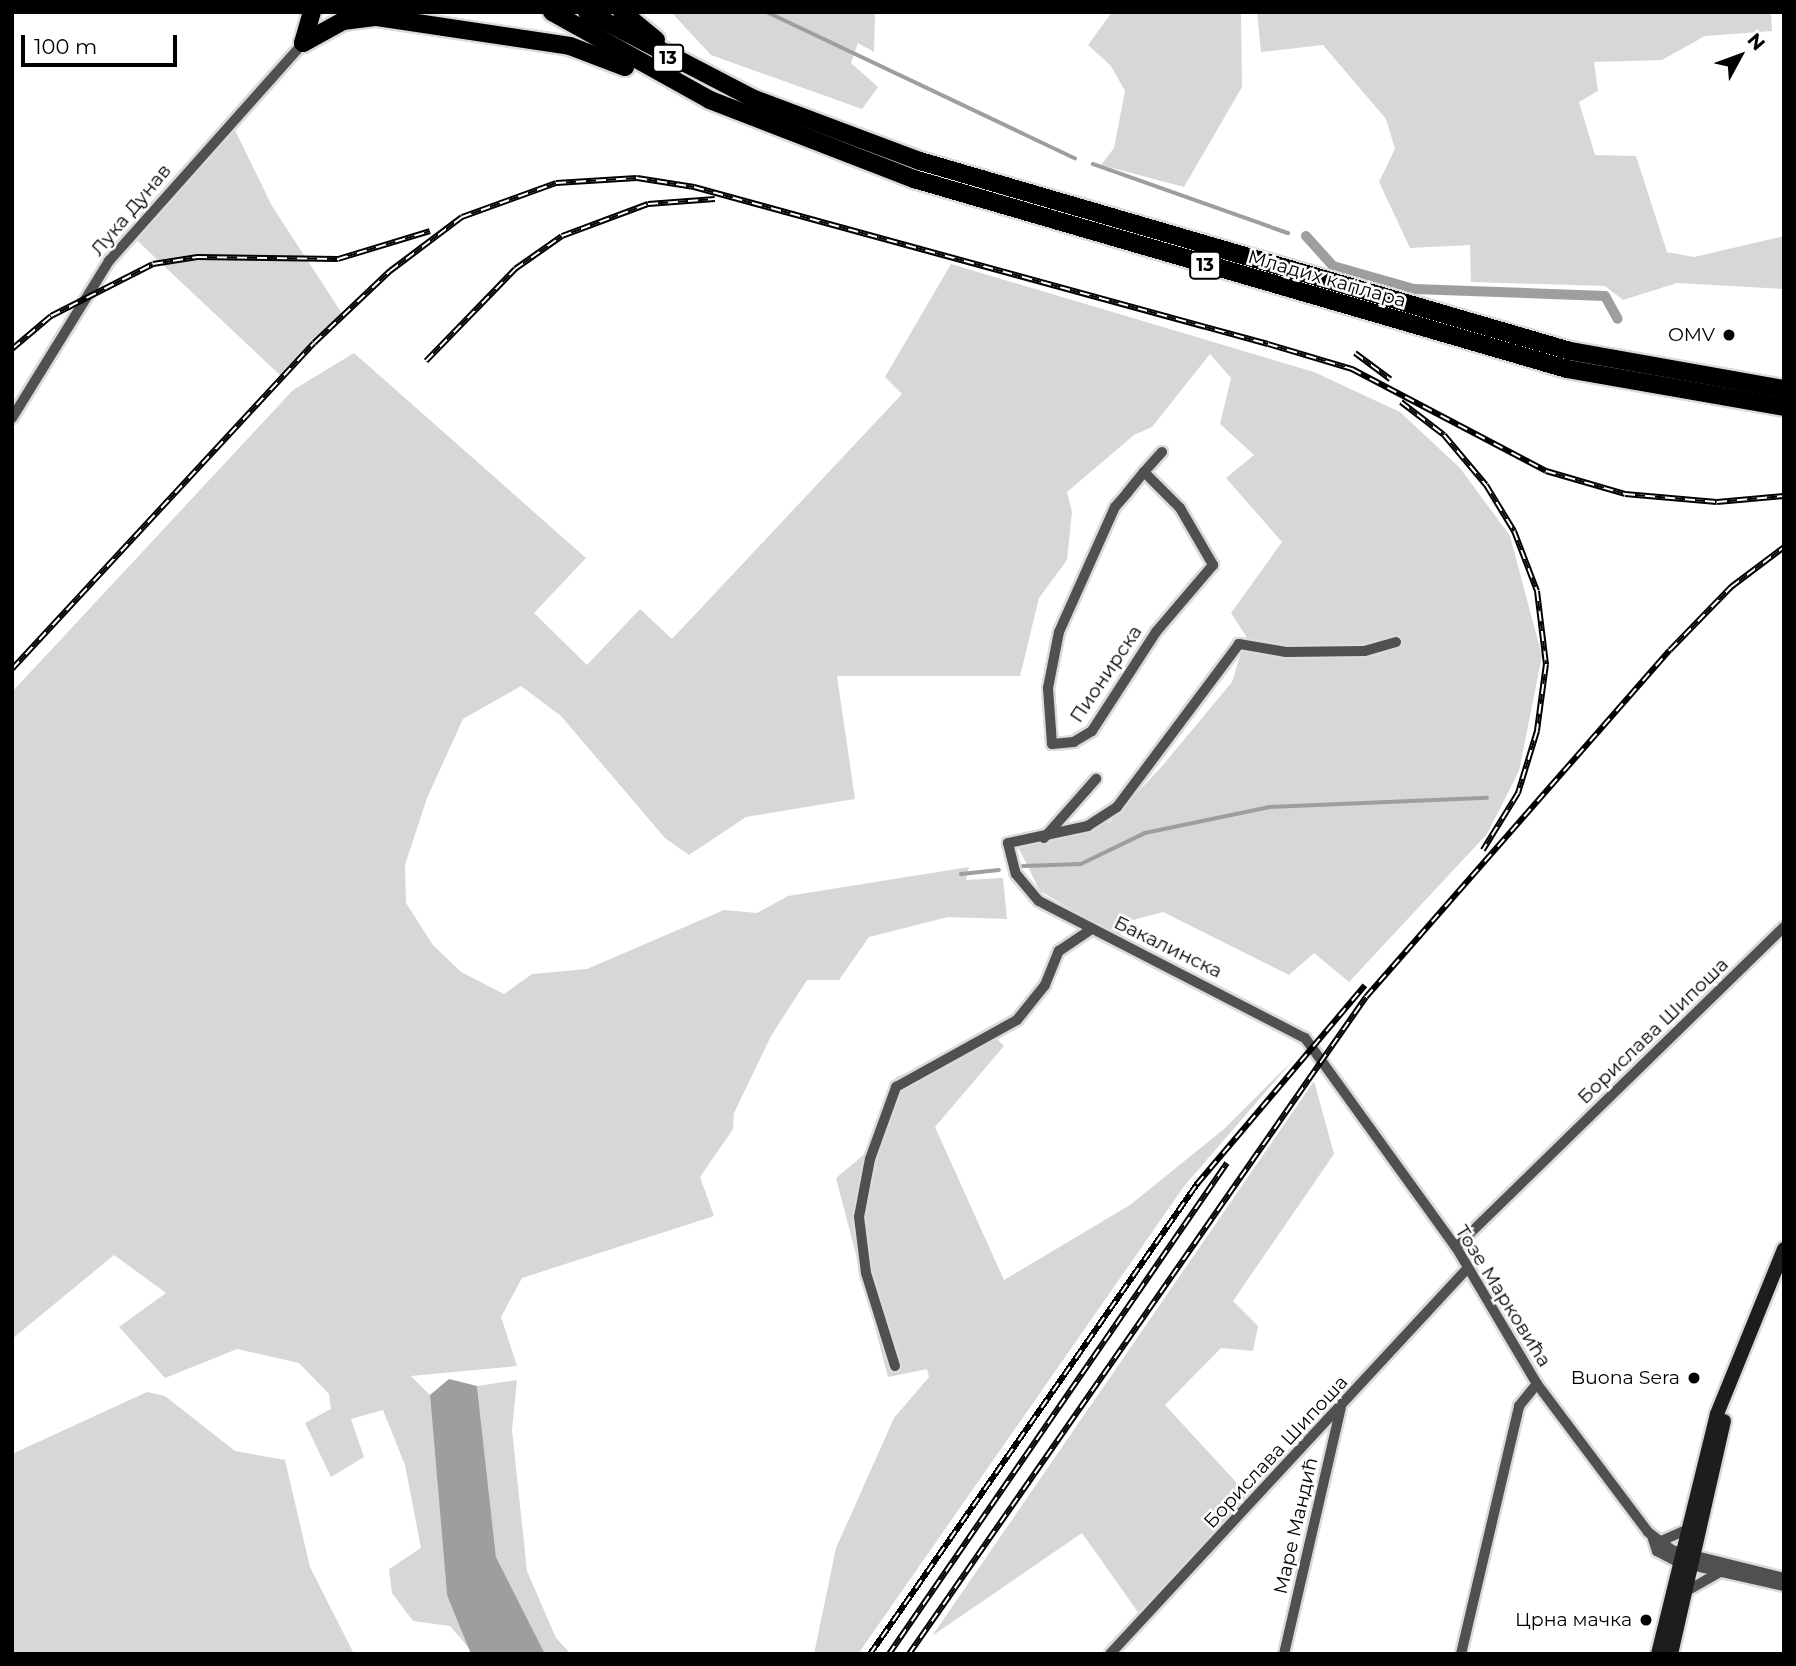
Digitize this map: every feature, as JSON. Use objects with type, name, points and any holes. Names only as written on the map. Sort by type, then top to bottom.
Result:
[{"type":"highway","points":[[303,43],[312,12]]},
{"type":"highway","points":[[303,43],[327,12]]},
{"type":"highway","name":"13","points":[[552,12],[710,100]]},
{"type":"highway","name":"13","points":[[587,12],[752,98]]},
{"type":"highway","points":[[622,12],[752,98]]},
{"type":"highway","points":[[303,43],[343,20],[389,16],[570,47],[710,100]]},
{"type":"highway","name":"Младих каплара","points":[[752,98],[920,161],[1497,331],[1608,360],[1784,389]]},
{"type":"highway","name":"Младих каплара","points":[[710,100],[914,179],[1477,345],[1606,379],[1784,407]]},
{"type":"street","name":"Лука Дунав","points":[[12,418],[100,274],[145,214],[303,43]]},
{"type":"street","name":"Пионирска","points":[[1144,472],[1180,508],[1213,565],[1156,632],[1091,731],[1074,742],[1052,744],[1048,688],[1059,632],[1108,518],[1144,472],[1162,452]]},
{"type":"street","points":[[1091,929],[1039,901],[1021,883],[1008,843],[1043,838],[1088,826],[1117,807],[1239,643],[1286,652],[1364,651],[1396,642]]},
{"type":"street","points":[[1043,838],[1096,779]]},
{"type":"street","name":"Борислава Шипоша","points":[[1456,1247],[1784,927]]},
{"type":"street","name":"Бакалинска","points":[[895,1366],[866,1273],[859,1217],[891,1099],[906,1080],[1017,1020],[1045,985],[1059,951],[1091,929],[1305,1038]]},
{"type":"street","name":"Тозе Марковића","points":[[1305,1038],[1456,1247],[1465,1271],[1537,1384],[1655,1539],[1657,1551],[1686,1558]]},
{"type":"street","points":[[1671,1654],[1685,1592],[1684,1531],[1725,1402],[1784,1249]]},
{"type":"street","name":"Борислава Шипоша","points":[[1111,1654],[1465,1271]]},
{"type":"street","points":[[1461,1654],[1519,1406],[1537,1384]]},
{"type":"street","points":[[1658,1654],[1686,1558],[1725,1402]]},
{"type":"street","name":"Маре Мандић","points":[[1284,1654],[1342,1407]]},
{"type":"street","points":[[1655,1539],[1684,1531]]},
{"type":"street","points":[[1686,1558],[1720,1572],[1784,1586]]},
{"type":"street","points":[[1686,1558],[1784,1578]]},
{"type":"street","points":[[1685,1592],[1720,1572]]},
{"type":"shaded area","points":[[671,12],[875,12],[874,52],[858,43],[851,63],[878,87],[862,109],[711,55]]},
{"type":"shaded area","points":[[1112,12],[1241,12],[1242,87],[1184,187],[1101,165],[1114,148],[1125,91],[1111,66],[1088,45]]},
{"type":"shaded area","points":[[1257,12],[1771,12],[1772,31],[1705,36],[1662,60],[1594,62],[1598,91],[1579,102],[1595,155],[1636,156],[1667,252],[1694,257],[1784,236],[1784,289],[1677,283],[1623,300],[1605,286],[1471,282],[1470,245],[1410,248],[1379,182],[1395,149],[1386,119],[1323,45],[1261,52]]},
{"type":"shaded area","points":[[232,124],[272,206],[343,315],[282,377],[130,234]]},
{"type":"shaded area","points":[[951,264],[1314,372],[1400,412],[1460,468],[1510,536],[1542,656],[1519,771],[1487,834],[1349,982],[1314,953],[1289,975],[1163,912],[1129,921],[1119,937],[1040,891],[1018,847],[1110,822],[1163,765],[1232,682],[1246,636],[1231,613],[1282,542],[1226,478],[1254,455],[1220,424],[1231,378],[1210,354],[1152,427],[1134,435],[1067,492],[1072,512],[1067,560],[1039,598],[1020,676],[837,676],[855,799],[746,817],[689,855],[665,838],[561,716],[521,686],[463,719],[427,798],[405,865],[406,903],[433,945],[461,972],[504,994],[532,974],[587,969],[724,910],[757,913],[788,896],[969,867],[966,880],[1003,878],[1007,919],[948,917],[869,937],[839,980],[807,980],[771,1036],[734,1113],[733,1129],[700,1177],[714,1216],[522,1278],[501,1317],[517,1366],[411,1376],[430,1395],[447,1595],[480,1654],[474,1654],[450,1626],[413,1621],[392,1593],[389,1569],[421,1548],[405,1465],[383,1410],[351,1419],[364,1457],[331,1477],[305,1423],[331,1409],[329,1394],[299,1363],[237,1349],[165,1378],[119,1327],[166,1293],[114,1255],[12,1339],[12,692],[293,390],[354,353],[586,558],[534,613],[587,665],[640,609],[672,639],[902,394],[885,377]]},
{"type":"shaded area","points":[[988,1030],[1004,1046],[935,1127],[1004,1280],[1130,1205],[1224,1129],[1295,1058],[1185,1185],[858,1654],[814,1654],[836,1548],[894,1418],[929,1377],[927,1369],[888,1377],[836,1178],[872,1148],[896,1077],[934,1063]]},
{"type":"shaded area","points":[[1314,1081],[1334,1154],[1233,1301],[1258,1326],[1253,1351],[1221,1348],[1165,1405],[1248,1495],[1140,1615],[1082,1533],[932,1636]]},
{"type":"shaded area","points":[[449,1379],[477,1386],[496,1557],[545,1654],[471,1654],[447,1595],[430,1395]]},
{"type":"shaded area","points":[[517,1380],[512,1430],[527,1571],[556,1638],[571,1654],[545,1654],[496,1557],[477,1386]]},
{"type":"shaded area","points":[[147,1392],[165,1396],[235,1451],[285,1460],[310,1567],[354,1654],[12,1654],[12,1454]]},
{"type":"waterway","points":[[767,12],[1075,158]]},
{"type":"waterway","points":[[1093,164],[1288,233]]},
{"type":"waterway","points":[[1306,236],[1333,266],[1414,289],[1605,296],[1618,319]]},
{"type":"waterway","points":[[1023,866],[1081,864],[1145,833],[1269,807],[1487,798]]},
{"type":"waterway","points":[[961,874],[999,870]]},
{"type":"railway","points":[[12,669],[314,343],[390,271],[462,217],[556,183],[637,178],[694,187],[1268,344],[1352,369],[1546,471],[1625,494],[1717,502],[1784,496]]},
{"type":"railway","points":[[426,361],[515,269],[562,236],[648,204],[715,199]]},
{"type":"railway","points":[[12,349],[51,316],[153,264],[197,257],[338,259],[430,231]]},
{"type":"railway","points":[[1355,353],[1390,379]]},
{"type":"railway","points":[[1401,402],[1444,435],[1486,485],[1514,531],[1537,591],[1546,664],[1537,731],[1518,793],[1483,850]]},
{"type":"railway","points":[[909,1654],[1366,997],[1670,650],[1731,587],[1784,547]]},
{"type":"railway","points":[[870,1654],[1197,1184],[1365,985]]},
{"type":"railway","points":[[889,1654],[1227,1163]]},
{"type":"place","name":"OMV","points":[[1729,335]]},
{"type":"place","name":"Buona Sera","points":[[1694,1378]]},
{"type":"place","name":"Црна мачка","points":[[1646,1620]]}]
